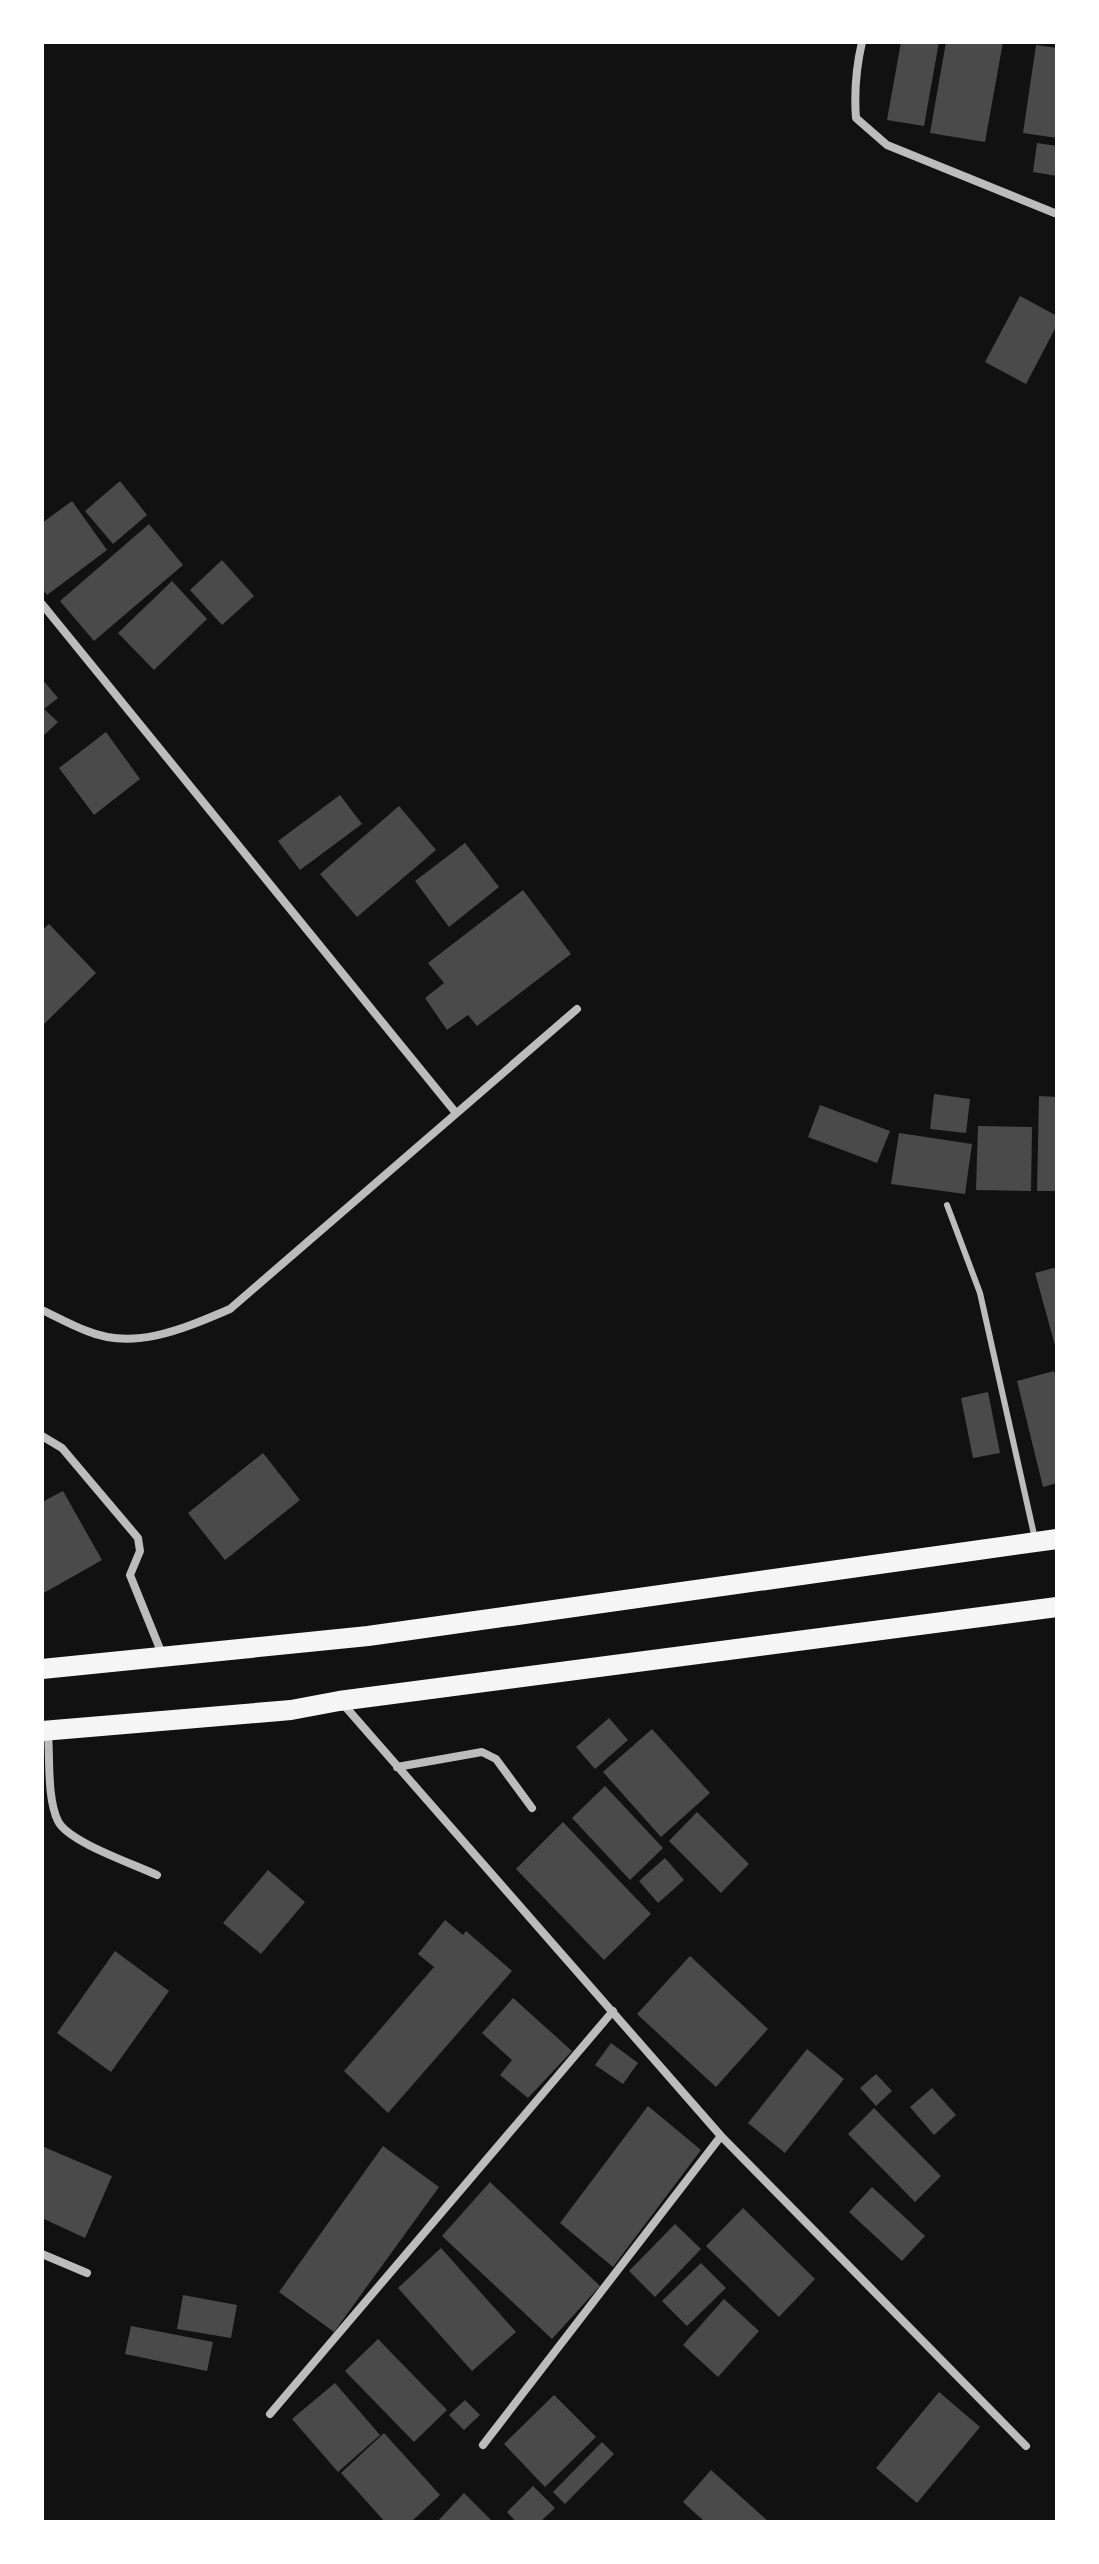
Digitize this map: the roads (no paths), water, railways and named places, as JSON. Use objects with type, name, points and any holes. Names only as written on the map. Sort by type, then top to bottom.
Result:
[{"type":"main road","points":[[42,1669],[164,1659],[383,1634],[1057,1539]]},
{"type":"main road","points":[[45,1730],[291,1710],[339,1701],[1057,1607]]},
{"type":"street","points":[[862,42],[854,99],[856,118],[871,132],[887,145],[1057,214]]},
{"type":"street","points":[[42,604],[456,1113]]},
{"type":"street","points":[[42,1310],[89,1333],[124,1340],[174,1333],[230,1309],[577,1009]]},
{"type":"street","points":[[42,1436],[62,1448],[138,1538],[140,1551],[130,1575],[164,1659]]},
{"type":"street","points":[[339,1701],[721,2136],[1026,2446]]},
{"type":"street","points":[[45,1730],[53,1810],[59,1825],[71,1836],[157,1875]]},
{"type":"street","points":[[397,1767],[482,1752],[496,1759],[532,1808]]},
{"type":"street","points":[[270,2414],[613,2011]]},
{"type":"street","points":[[483,2445],[721,2136]]},
{"type":"street","points":[[42,2254],[87,2273]]},
{"type":"lane","points":[[947,1205],[980,1293],[1036,1542]]}]
